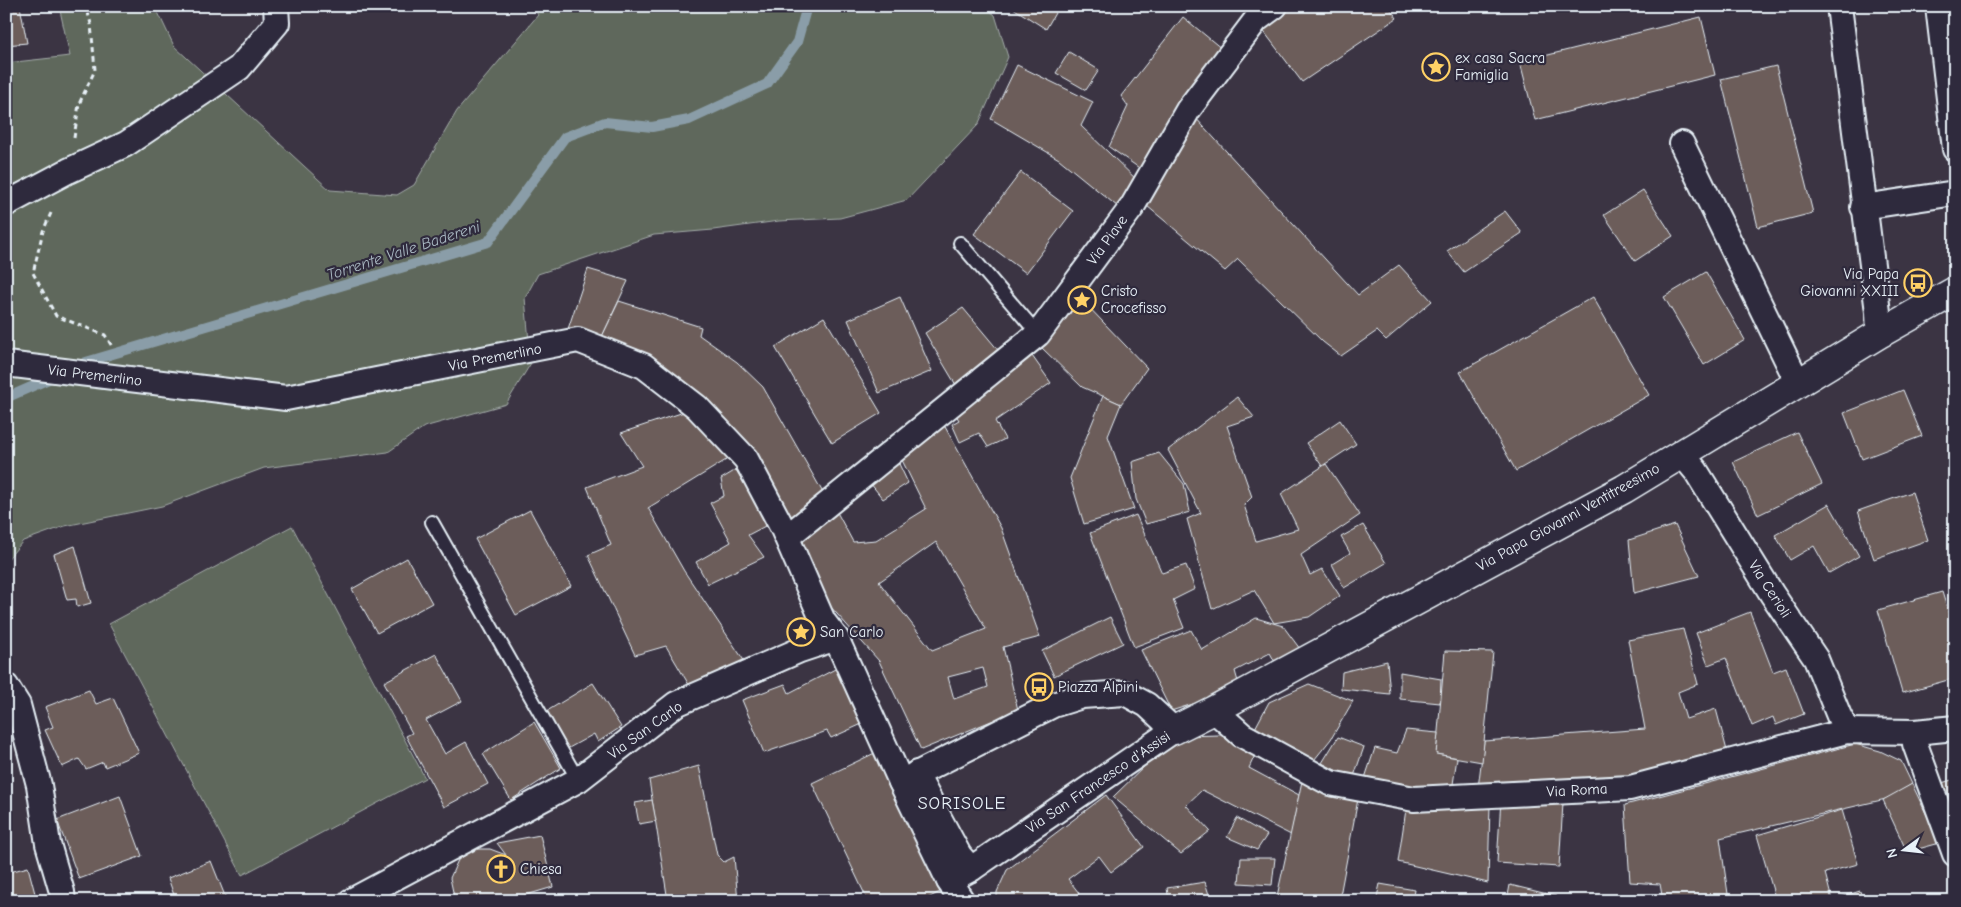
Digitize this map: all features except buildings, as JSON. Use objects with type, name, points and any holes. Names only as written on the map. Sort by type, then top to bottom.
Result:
[{"type":"street","points":[[6,204],[68,171],[126,144],[239,68],[277,23],[276,6]]},
{"type":"street","name":"Via Piave","points":[[786,536],[1038,334],[1132,207],[1188,110],[1256,20],[1275,6]]},
{"type":"street","points":[[1838,6],[1878,312],[1879,334]]},
{"type":"street","points":[[1938,6],[1955,149]]},
{"type":"street","points":[[1682,144],[1798,383]]},
{"type":"street","points":[[1863,207],[1955,193]]},
{"type":"street","name":"Via Papa Giovanni Ventitreesimo","points":[[1174,730],[1624,489],[1879,334],[1955,291]]},
{"type":"street","name":"Via Premerlino","points":[[6,364],[286,398],[578,340],[644,366],[697,407],[746,459],[786,536],[823,621],[836,638]]},
{"type":"street","name":"Via Cerioli","points":[[1681,453],[1696,471],[1772,594],[1816,659],[1839,716],[1848,731]]},
{"type":"street","points":[[836,638],[909,778],[949,881],[962,901]]},
{"type":"street","name":"Via San Carlo","points":[[351,901],[578,780],[676,704],[800,650],[836,638]]},
{"type":"street","points":[[6,686],[18,705],[38,785],[48,844],[63,901]]},
{"type":"street","name":"Via San Francesco d'Assisi","points":[[909,778],[1053,704],[1082,696],[1125,693],[1147,705],[1174,730],[971,869],[949,881]]},
{"type":"street","name":"Via Roma","points":[[1214,710],[1242,734],[1330,783],[1414,799],[1630,788],[1848,731],[1914,732],[1955,728]]},
{"type":"street","points":[[1914,732],[1914,744],[1955,854]]},
{"type":"street","points":[[909,778],[921,784],[959,855],[971,869]]},
{"type":"lane","points":[[960,243],[1038,334]]},
{"type":"lane","points":[[432,522],[578,780]]},
{"type":"path","points":[[86,6],[91,24],[95,70],[79,104],[68,171],[44,231],[33,274],[56,316],[105,336]]},
{"type":"green space","points":[[59,6],[155,6],[174,46],[330,190],[397,195],[414,185],[457,111],[538,15],[533,6],[984,6],[995,15],[1008,57],[978,125],[907,200],[840,218],[779,221],[713,230],[654,235],[538,274],[525,298],[531,363],[506,404],[424,427],[388,452],[264,468],[162,506],[65,526],[23,541],[6,561],[6,63],[70,56]]},
{"type":"green space","points":[[292,526],[425,778],[242,875],[109,624]]},
{"type":"waterway","name":"Torrente Valle Badereni","points":[[76,367],[86,362],[488,242],[565,137],[605,122],[652,127],[689,120],[767,84],[797,42],[807,6]]},
{"type":"waterway","name":"Torrente Valle Badereni","points":[[6,398],[58,375]]},
{"type":"place","name":"ex casa Sacra Famiglia","points":[[1436,67]]},
{"type":"place","name":"Via Papa Giovanni XXIII","points":[[1918,283]]},
{"type":"place","name":"Cristo Crocefisso","points":[[1082,300]]},
{"type":"place","name":"San Carlo","points":[[801,632]]},
{"type":"place","name":"Piazza Alpini","points":[[1039,687]]},
{"type":"place","name":"Chiesa","points":[[501,869]]},
{"type":"district","name":"SORISOLE","points":[[962,803]]}]
